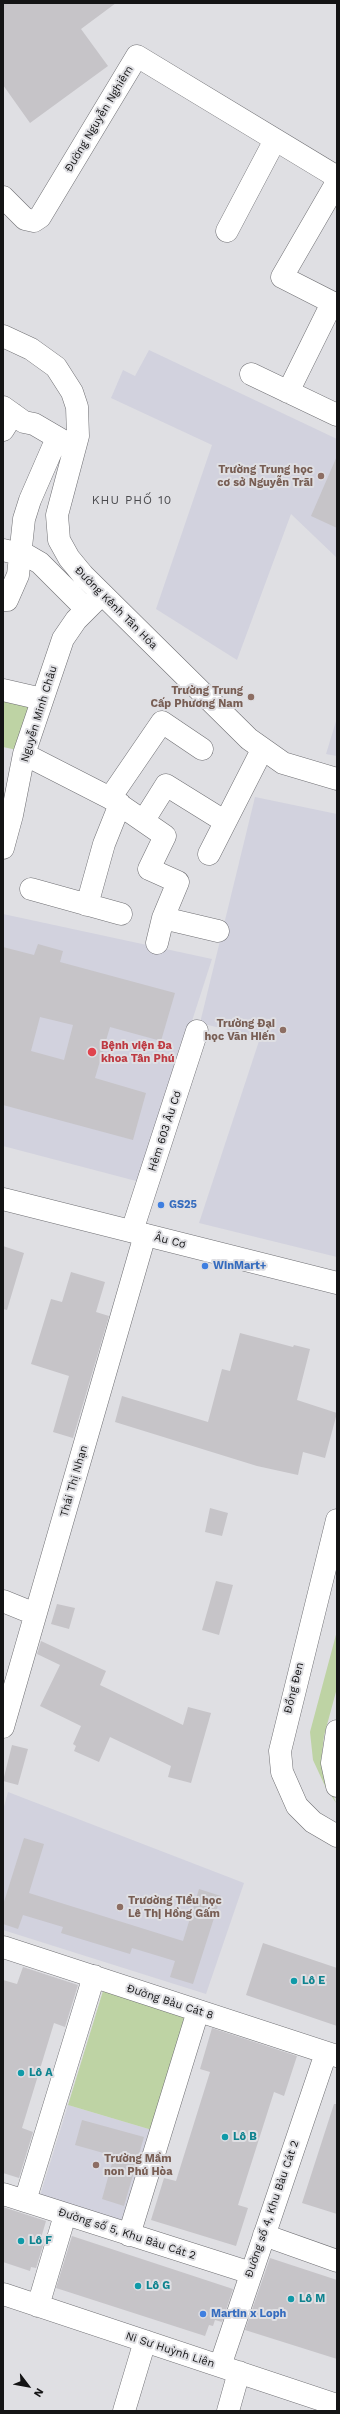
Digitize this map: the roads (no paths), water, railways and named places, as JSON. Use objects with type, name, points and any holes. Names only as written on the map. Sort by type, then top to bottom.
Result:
[{"type":"street","name":"Đường Nguyễn Nghiêm","points":[[3,197],[25,219],[34,221],[40,217],[137,56],[337,177]]},
{"type":"street","points":[[227,231],[275,140]]},
{"type":"street","points":[[288,392],[335,304],[282,277],[337,182]]},
{"type":"street","name":"Đường Kênh Tân Hóa","points":[[3,336],[45,358],[65,378],[72,392],[79,421],[66,443],[57,515],[59,540],[75,567],[262,750],[296,768],[337,779]]},
{"type":"street","points":[[250,374],[337,415]]},
{"type":"street","points":[[3,600],[7,600],[18,575],[12,552],[24,519],[66,443],[24,422],[6,417]]},
{"type":"street","points":[[12,552],[40,563],[86,609]]},
{"type":"street","name":"Nguyễn Minh Châu","points":[[3,848],[8,814],[24,754],[66,632],[86,609],[102,594]]},
{"type":"street","points":[[3,690],[42,699]]},
{"type":"street","points":[[87,905],[115,801],[162,722],[202,749]]},
{"type":"street","points":[[209,854],[224,821],[262,750]]},
{"type":"street","points":[[24,754],[115,801],[165,836],[149,869],[178,882],[163,918],[157,943]]},
{"type":"street","points":[[144,820],[166,785],[224,821]]},
{"type":"street","points":[[31,889],[121,914]]},
{"type":"street","points":[[163,918],[218,931]]},
{"type":"street","name":"Hẻm 603 Âu Cơ","points":[[138,1233],[197,1031]]},
{"type":"street","name":"Âu Cơ","points":[[3,1199],[337,1283]]},
{"type":"street","name":"Thái Thị Nhạn","points":[[3,1727],[138,1233]]},
{"type":"street","name":"Đồng Đen","points":[[337,1520],[280,1751],[282,1772],[297,1806],[313,1822],[337,1836]]},
{"type":"street","points":[[3,1601],[35,1614]]},
{"type":"street","points":[[337,1731],[332,1763],[337,1786]]},
{"type":"street","name":"Đường Bàu Cát 8","points":[[3,1947],[331,2054]]},
{"type":"street","points":[[24,2202],[94,1976]]},
{"type":"street","points":[[129,2235],[198,2011]]},
{"type":"street","name":"Đường số 4, Khu Bàu Cát 2","points":[[228,2411],[230,2369],[251,2273],[331,2054]]},
{"type":"street","name":"Đường số 5, Khu Bàu Cát 2","points":[[3,2194],[24,2202],[251,2273]]},
{"type":"street","points":[[38,2306],[65,2215]]},
{"type":"street","points":[[264,2235],[337,2261]]},
{"type":"street","name":"Ni Sư Huỳnh Liên","points":[[3,2294],[337,2405]]},
{"type":"street","points":[[124,2411],[145,2341]]},
{"type":"place","name":"Trường Trung học cơ sở Nguyễn Trãi","points":[[321,476]]},
{"type":"place","name":"Trường Trung Cấp Phương Nam","points":[[251,697]]},
{"type":"place","name":"Trường Đại học Văn Hiến","points":[[283,1030]]},
{"type":"place","name":"Bệnh viện Đa khoa Tân Phú","points":[[92,1052]]},
{"type":"place","name":"GS25","points":[[161,1205]]},
{"type":"place","name":"WinMart+","points":[[205,1266]]},
{"type":"place","name":"Trươờng Tiểu học Lê Thị Hồng Gấm","points":[[120,1907]]},
{"type":"place","name":"Lô E","points":[[294,1981]]},
{"type":"place","name":"Lô A","points":[[21,2073]]},
{"type":"place","name":"Lô B","points":[[225,2137]]},
{"type":"place","name":"Trường Mầm non Phú Hòa","points":[[96,2165]]},
{"type":"place","name":"Lô F","points":[[21,2241]]},
{"type":"place","name":"Lô G","points":[[138,2286]]},
{"type":"place","name":"Lô M","points":[[291,2299]]},
{"type":"place","name":"Martin x Loph","points":[[203,2314]]},
{"type":"district","name":"KHU PHỐ 10","points":[[132,500]]}]
